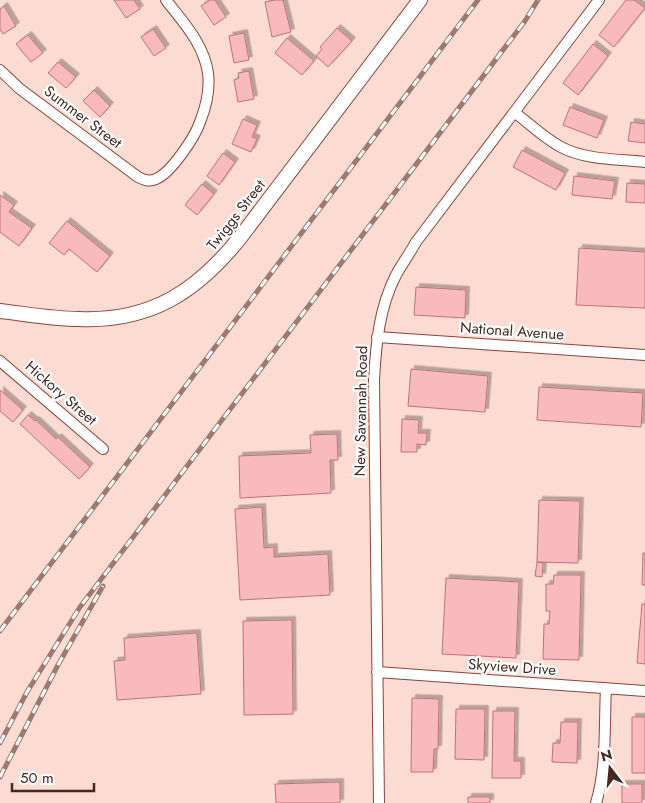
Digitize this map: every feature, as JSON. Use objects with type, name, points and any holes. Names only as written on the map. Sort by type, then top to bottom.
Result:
[{"type":"main road","name":"Twiggs Street","points":[[0,311],[68,319],[108,319],[149,309],[177,297],[197,284],[218,265],[239,239],[420,0]]},
{"type":"street","name":"Summer Street","points":[[0,70],[20,89],[138,178],[151,181],[161,177],[191,140],[200,122],[208,93],[208,71],[200,49],[192,34],[166,0]]},
{"type":"street","name":"New Savannah Road","points":[[379,803],[374,380],[377,337],[387,298],[404,261],[440,210],[599,0]]},
{"type":"street","points":[[514,112],[552,141],[572,151],[593,156],[645,162]]},
{"type":"street","name":"National Avenue","points":[[377,337],[645,355]]},
{"type":"street","name":"Hickory Street","points":[[0,361],[103,449]]},
{"type":"street","name":"Skyview Drive","points":[[377,672],[645,691]]},
{"type":"street","points":[[596,803],[599,794],[603,758],[606,688]]},
{"type":"building","points":[[114,0],[134,0],[140,9],[126,18]]},
{"type":"building","points":[[210,0],[215,0],[226,17],[214,25],[201,6]]},
{"type":"building","points":[[283,0],[291,32],[272,37],[265,2]]},
{"type":"building","points":[[626,0],[634,0],[645,8],[614,47],[599,35]]},
{"type":"building","points":[[4,6],[16,26],[3,34],[0,29],[0,9]]},
{"type":"building","points":[[337,28],[352,41],[328,67],[316,56],[322,49],[320,47]]},
{"type":"building","points":[[153,29],[166,48],[154,56],[141,37]]},
{"type":"building","points":[[244,33],[249,60],[234,63],[229,36]]},
{"type":"building","points":[[28,35],[43,53],[31,62],[16,44]]},
{"type":"building","points":[[287,38],[314,61],[302,75],[275,53]]},
{"type":"building","points":[[593,44],[608,56],[578,95],[563,83]]},
{"type":"building","points":[[58,62],[76,77],[66,88],[48,73]]},
{"type":"building","points":[[249,71],[254,99],[238,102],[234,80],[239,78],[238,73]]},
{"type":"building","points":[[94,90],[110,106],[100,117],[83,101]]},
{"type":"building","points":[[570,107],[604,120],[597,138],[563,125]]},
{"type":"building","points":[[243,119],[257,125],[252,137],[257,139],[251,152],[232,144]]},
{"type":"building","points":[[631,122],[645,124],[645,143],[628,141]]},
{"type":"building","points":[[522,150],[565,173],[556,190],[513,167]]},
{"type":"building","points":[[223,153],[235,162],[219,185],[207,176]]},
{"type":"building","points":[[574,176],[615,181],[612,199],[572,195]]},
{"type":"building","points":[[627,183],[645,184],[645,203],[626,202]]},
{"type":"building","points":[[202,184],[214,194],[197,215],[185,205]]},
{"type":"building","points":[[0,195],[14,205],[9,212],[32,228],[19,246],[0,232]]},
{"type":"building","points":[[67,221],[110,256],[97,272],[69,249],[64,255],[49,243]]},
{"type":"building","points":[[579,248],[645,252],[645,308],[576,305]]},
{"type":"building","points":[[416,287],[466,290],[465,318],[414,315]]},
{"type":"building","points":[[411,369],[488,376],[485,412],[408,406]]},
{"type":"building","points":[[539,387],[643,393],[641,427],[537,420]]},
{"type":"building","points":[[0,390],[23,410],[13,422],[0,411]]},
{"type":"building","points":[[28,415],[56,439],[58,437],[90,467],[79,479],[20,424]]},
{"type":"building","points":[[402,419],[419,420],[418,433],[427,433],[426,445],[417,444],[417,452],[401,452]]},
{"type":"building","points":[[337,434],[338,460],[330,460],[331,493],[240,498],[239,456],[311,453],[310,435]]},
{"type":"building","points":[[539,500],[580,501],[578,563],[537,562]]},
{"type":"building","points":[[262,507],[264,548],[274,547],[274,557],[328,554],[330,595],[240,600],[235,509]]},
{"type":"building","points":[[643,553],[645,553],[645,585],[642,585]]},
{"type":"building","points":[[537,562],[543,563],[542,577],[535,576]]},
{"type":"building","points":[[554,575],[581,575],[579,660],[543,659],[544,624],[549,624],[550,611],[546,611],[546,584],[553,584]]},
{"type":"building","points":[[446,578],[519,582],[516,658],[442,654]]},
{"type":"building","points":[[642,604],[645,604],[645,664],[637,663]]},
{"type":"building","points":[[292,620],[293,714],[244,715],[243,621]]},
{"type":"building","points":[[197,633],[201,694],[117,700],[114,661],[125,660],[124,638]]},
{"type":"building","points":[[412,698],[439,699],[438,749],[434,749],[433,772],[411,772]]},
{"type":"building","points":[[456,709],[485,709],[484,760],[455,759]]},
{"type":"building","points":[[493,711],[515,711],[514,761],[521,761],[521,778],[492,778]]},
{"type":"building","points":[[632,717],[645,717],[645,773],[632,773]]},
{"type":"building","points":[[561,722],[578,722],[577,763],[552,762],[553,743],[560,743]]},
{"type":"building","points":[[340,782],[340,803],[276,803],[275,784]]},
{"type":"building","points":[[622,784],[642,784],[642,803],[622,803]]},
{"type":"building","points":[[468,797],[490,797],[490,803],[468,803]]},
{"type":"railway","points":[[0,631],[478,0]]},
{"type":"railway","points":[[0,743],[27,692],[80,607],[525,21],[538,0]]},
{"type":"railway","points":[[0,777],[58,665],[103,586]]}]
